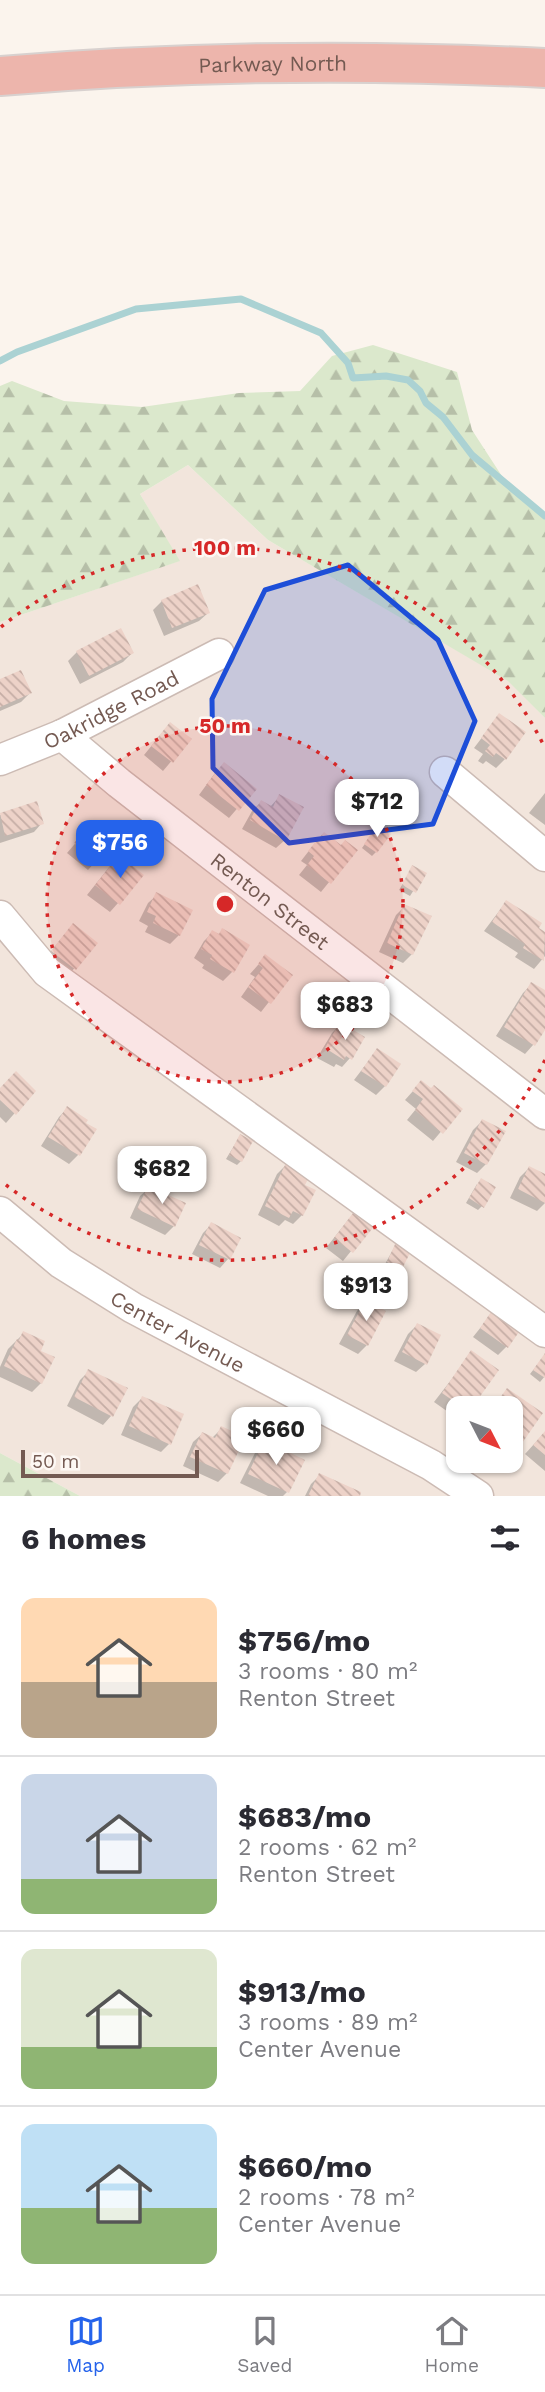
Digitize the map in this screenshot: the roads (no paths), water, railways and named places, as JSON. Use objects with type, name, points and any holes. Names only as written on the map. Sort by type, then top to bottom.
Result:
[{"type":"highway","name":"Parkway North","points":[[0,76],[145,67],[352,61],[545,68]]},
{"type":"street","name":"Oakridge Road","points":[[0,760],[62,735],[219,654]]},
{"type":"street","name":"Renton Street","points":[[62,735],[545,1114]]},
{"type":"street","points":[[445,772],[545,856]]},
{"type":"street","points":[[0,916],[47,972],[545,1332]]},
{"type":"street","name":"Center Avenue","points":[[0,1212],[61,1263],[134,1308],[431,1465],[478,1496]]},
{"type":"waterway","points":[[0,361],[17,352],[136,309],[241,299],[321,333],[348,363],[353,378],[386,376],[408,380],[420,391],[426,403],[443,417],[472,455],[545,516]]}]
